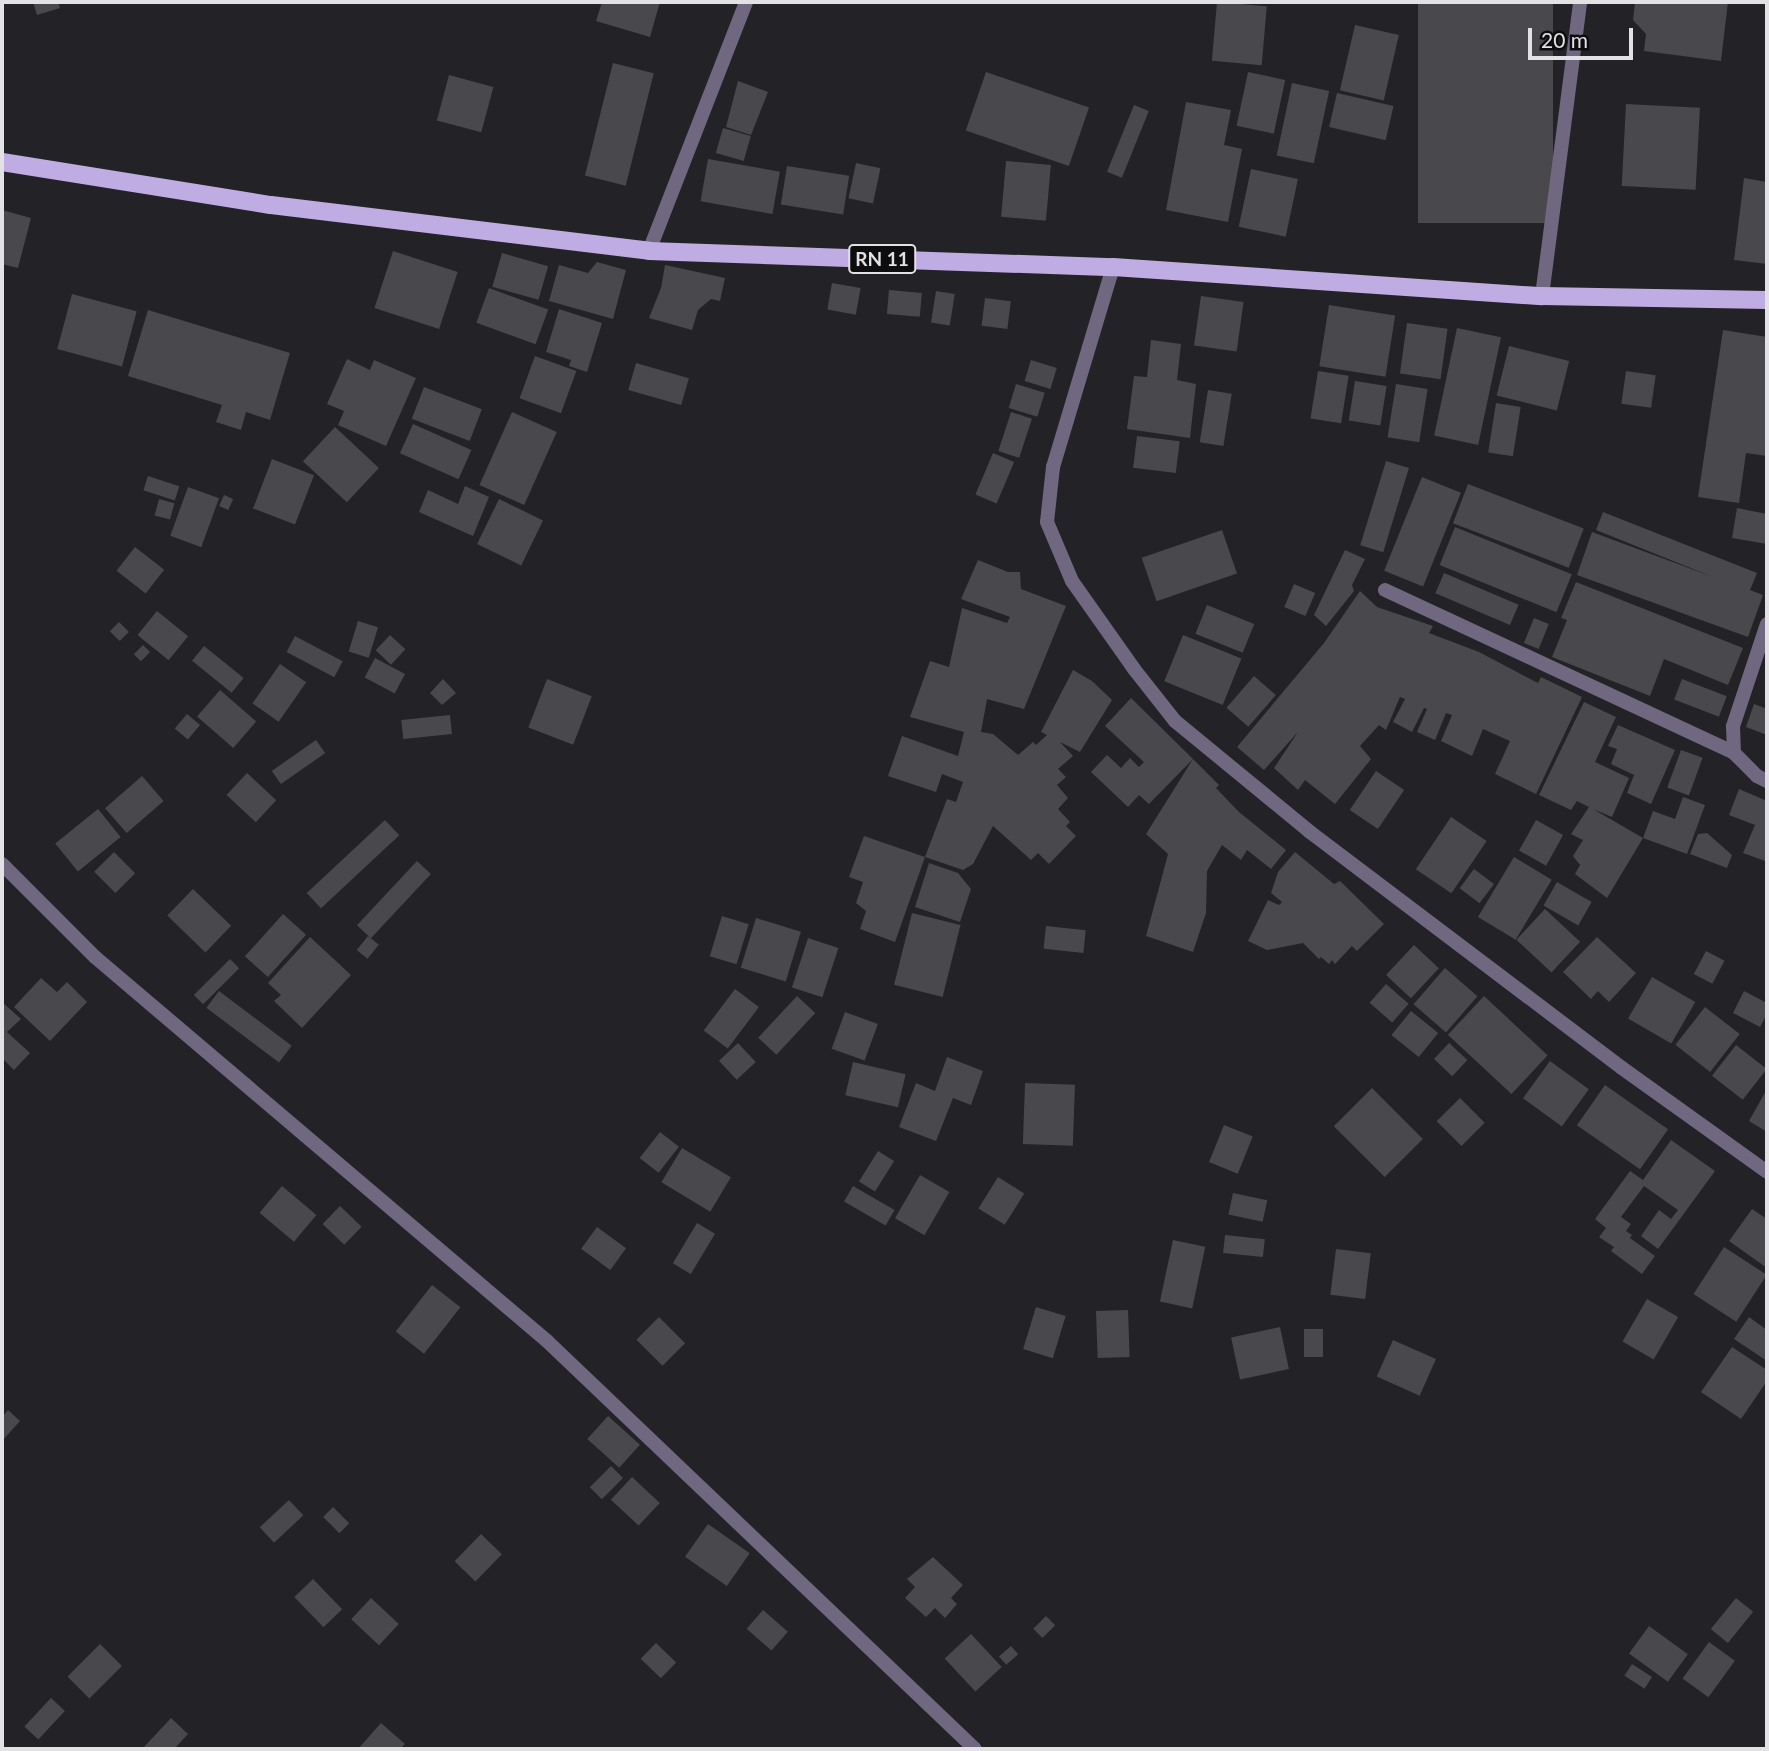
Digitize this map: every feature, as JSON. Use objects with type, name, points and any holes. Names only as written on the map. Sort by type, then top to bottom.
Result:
[{"type":"main road","name":"RN 11","points":[[2,162],[271,205],[649,251],[1113,267],[1542,296],[1767,300]]},
{"type":"street","points":[[649,251],[746,2]]},
{"type":"street","points":[[1542,296],[1580,2]]},
{"type":"street","points":[[1113,267],[1053,467],[1047,522],[1072,581],[1134,669],[1175,721],[1310,832],[1622,1068],[1767,1172]]},
{"type":"street","points":[[1385,590],[1734,752],[1757,776],[1767,780]]},
{"type":"street","points":[[1734,752],[1733,726],[1767,624]]},
{"type":"street","points":[[2,864],[95,957],[547,1341],[975,1749]]},
{"type":"building","points":[[33,2],[58,2],[60,8],[37,15]]},
{"type":"building","points":[[602,2],[660,2],[650,37],[596,21]]},
{"type":"building","points":[[1217,2],[1267,6],[1262,65],[1212,61]]},
{"type":"building","points":[[1418,2],[1553,2],[1553,223],[1418,223]]},
{"type":"building","points":[[1635,2],[1728,2],[1721,61],[1644,51],[1646,34],[1633,20]]},
{"type":"building","points":[[1355,25],[1399,35],[1384,100],[1340,90]]},
{"type":"building","points":[[613,63],[654,73],[626,186],[585,176]]},
{"type":"building","points":[[986,72],[1089,107],[1069,166],[966,131]]},
{"type":"building","points":[[1248,72],[1285,80],[1274,134],[1237,126]]},
{"type":"building","points":[[449,75],[493,87],[481,132],[437,120]]},
{"type":"building","points":[[738,81],[768,92],[751,135],[726,127]]},
{"type":"building","points":[[1292,83],[1329,91],[1314,163],[1277,155]]},
{"type":"building","points":[[1337,93],[1394,106],[1386,140],[1329,127]]},
{"type":"building","points":[[1186,102],[1231,110],[1224,145],[1242,149],[1228,222],[1166,210]]},
{"type":"building","points":[[1626,104],[1700,108],[1696,190],[1622,186]]},
{"type":"building","points":[[1134,105],[1149,111],[1122,178],[1107,172]]},
{"type":"building","points":[[723,128],[751,136],[744,161],[716,153]]},
{"type":"building","points":[[708,159],[780,172],[772,214],[701,201]]},
{"type":"building","points":[[1006,161],[1051,165],[1046,221],[1001,217]]},
{"type":"building","points":[[856,163],[880,168],[873,203],[849,198]]},
{"type":"building","points":[[787,166],[849,176],[843,214],[781,205]]},
{"type":"building","points":[[1251,169],[1298,179],[1286,237],[1239,227]]},
{"type":"building","points":[[1744,178],[1767,182],[1767,264],[1734,260]]},
{"type":"building","points":[[2,210],[31,218],[18,268],[2,264]]},
{"type":"building","points":[[393,251],[458,272],[439,329],[374,308]]},
{"type":"building","points":[[502,253],[548,266],[538,300],[492,287]]},
{"type":"building","points":[[597,262],[626,270],[613,319],[549,301],[559,265],[588,273]]},
{"type":"building","points":[[665,265],[725,278],[720,301],[711,299],[698,310],[692,330],[649,318],[661,288]]},
{"type":"building","points":[[832,283],[861,288],[856,315],[827,310]]},
{"type":"building","points":[[489,288],[548,310],[536,344],[476,323]]},
{"type":"building","points":[[889,290],[922,293],[920,317],[887,314]]},
{"type":"building","points":[[936,291],[955,294],[950,326],[931,323]]},
{"type":"building","points":[[72,294],[137,311],[122,366],[57,349]]},
{"type":"building","points":[[1201,296],[1244,302],[1237,351],[1194,346]]},
{"type":"building","points":[[985,298],[1011,301],[1007,329],[982,326]]},
{"type":"building","points":[[1329,305],[1395,315],[1385,377],[1319,366]]},
{"type":"building","points":[[559,309],[602,323],[587,372],[569,366],[571,360],[546,352]]},
{"type":"building","points":[[148,310],[290,353],[270,420],[246,412],[241,430],[216,422],[222,405],[128,376]]},
{"type":"building","points":[[1407,323],[1448,329],[1441,379],[1400,374]]},
{"type":"building","points":[[1457,328],[1501,337],[1478,445],[1434,436]]},
{"type":"building","points":[[1723,330],[1767,337],[1767,456],[1746,453],[1739,503],[1698,497]]},
{"type":"building","points":[[1151,340],[1181,344],[1177,380],[1196,384],[1190,438],[1127,429],[1134,376],[1147,377]]},
{"type":"building","points":[[1509,346],[1569,361],[1557,410],[1497,395]]},
{"type":"building","points":[[535,356],[576,371],[561,413],[520,398]]},
{"type":"building","points":[[347,359],[370,370],[374,360],[416,378],[386,446],[338,425],[344,411],[327,404]]},
{"type":"building","points":[[1031,360],[1057,368],[1050,389],[1025,381]]},
{"type":"building","points":[[636,363],[689,378],[681,405],[628,390]]},
{"type":"building","points":[[1318,371],[1349,376],[1341,423],[1310,418]]},
{"type":"building","points":[[1626,371],[1656,375],[1651,408],[1621,404]]},
{"type":"building","points":[[1355,381],[1387,386],[1380,426],[1349,421]]},
{"type":"building","points":[[1016,384],[1045,393],[1037,417],[1009,408]]},
{"type":"building","points":[[1396,384],[1428,389],[1419,442],[1388,437]]},
{"type":"building","points":[[424,387],[482,409],[470,441],[412,419]]},
{"type":"building","points":[[1208,390],[1232,394],[1223,446],[1200,442]]},
{"type":"building","points":[[1496,403],[1521,407],[1513,456],[1488,452]]},
{"type":"building","points":[[512,412],[557,432],[524,505],[479,485]]},
{"type":"building","points":[[1011,412],[1032,419],[1019,458],[998,451]]},
{"type":"building","points":[[413,424],[471,450],[458,479],[400,453]]},
{"type":"building","points":[[335,427],[379,468],[347,502],[303,461]]},
{"type":"building","points":[[1137,436],[1180,441],[1176,473],[1133,468]]},
{"type":"building","points":[[993,453],[1014,462],[997,503],[975,494]]},
{"type":"building","points":[[272,459],[314,475],[295,525],[253,508]]},
{"type":"building","points":[[1386,461],[1409,468],[1383,552],[1360,545]]},
{"type":"building","points":[[148,476],[179,486],[175,500],[143,490]]},
{"type":"building","points":[[1422,477],[1461,493],[1423,586],[1384,571]]},
{"type":"building","points":[[1468,484],[1584,528],[1569,568],[1453,523]]},
{"type":"building","points":[[465,486],[489,497],[473,536],[419,512],[428,490],[458,504]]},
{"type":"building","points":[[188,487],[219,498],[201,547],[170,536]]},
{"type":"building","points":[[224,495],[233,499],[228,510],[219,506]]},
{"type":"building","points":[[159,499],[174,503],[170,520],[155,515]]},
{"type":"building","points":[[499,499],[543,520],[521,565],[477,544]]},
{"type":"building","points":[[1737,508],[1767,514],[1767,544],[1732,538]]},
{"type":"building","points":[[1603,512],[1757,573],[1750,590],[1763,595],[1748,637],[1577,575],[1592,532],[1713,577],[1596,530]]},
{"type":"building","points":[[1455,527],[1572,574],[1556,612],[1440,565]]},
{"type":"building","points":[[1222,530],[1237,573],[1157,601],[1142,558]]},
{"type":"building","points":[[135,547],[164,570],[146,593],[117,571]]},
{"type":"building","points":[[1345,550],[1365,559],[1352,585],[1354,591],[1326,626],[1314,615]]},
{"type":"building","points":[[978,560],[1008,572],[1020,572],[1021,589],[1066,606],[1024,709],[987,699],[981,732],[993,734],[1018,755],[1033,742],[1036,745],[1047,735],[1041,732],[1073,670],[1092,681],[1112,700],[1080,752],[1060,742],[1073,756],[1058,769],[1066,777],[1057,785],[1068,798],[1058,809],[1070,822],[1066,826],[1076,836],[1049,864],[1038,853],[1031,860],[993,826],[973,864],[963,870],[925,857],[947,799],[956,802],[963,782],[942,774],[936,792],[888,776],[902,736],[958,756],[964,732],[910,717],[930,661],[949,667],[962,608],[1007,623],[1010,617],[961,599]]},
{"type":"building","points":[[1444,573],[1519,605],[1510,625],[1435,593]]},
{"type":"building","points":[[1576,582],[1743,648],[1728,685],[1664,659],[1650,696],[1552,657],[1567,620],[1561,618]]},
{"type":"building","points":[[1294,584],[1315,593],[1305,616],[1284,607]]},
{"type":"building","points":[[1360,591],[1377,607],[1433,626],[1429,633],[1479,652],[1538,683],[1541,677],[1582,697],[1536,794],[1495,774],[1510,741],[1483,729],[1472,756],[1441,741],[1452,715],[1446,713],[1435,740],[1417,732],[1427,709],[1424,708],[1412,732],[1393,722],[1405,699],[1400,697],[1386,730],[1379,725],[1360,746],[1371,759],[1335,804],[1305,780],[1298,790],[1274,768],[1298,732],[1264,770],[1237,747],[1324,643]]},
{"type":"building","points":[[1207,605],[1254,624],[1243,653],[1195,634]]},
{"type":"building","points":[[157,611],[188,636],[169,660],[137,635]]},
{"type":"building","points":[[1534,618],[1549,624],[1539,649],[1524,643]]},
{"type":"building","points":[[358,621],[378,627],[369,658],[349,652]]},
{"type":"building","points":[[119,622],[129,632],[120,641],[110,631]]},
{"type":"building","points":[[390,635],[405,649],[391,665],[376,650]]},
{"type":"building","points":[[1183,635],[1241,659],[1223,705],[1164,681]]},
{"type":"building","points":[[295,636],[343,661],[334,677],[287,652]]},
{"type":"building","points":[[143,645],[150,652],[141,661],[134,654]]},
{"type":"building","points":[[204,646],[244,678],[232,693],[192,661]]},
{"type":"building","points":[[375,658],[405,674],[395,693],[365,677]]},
{"type":"building","points":[[280,664],[306,682],[279,722],[252,703]]},
{"type":"building","points":[[1254,676],[1276,695],[1248,727],[1226,708]]},
{"type":"building","points":[[443,679],[456,693],[442,705],[430,693]]},
{"type":"building","points":[[547,679],[592,696],[573,745],[528,728]]},
{"type":"building","points":[[1682,679],[1727,696],[1719,717],[1674,700]]},
{"type":"building","points":[[220,690],[256,721],[233,748],[197,716]]},
{"type":"building","points":[[1131,698],[1193,759],[1149,804],[1139,795],[1128,807],[1091,772],[1107,755],[1121,768],[1130,758],[1139,767],[1144,762],[1105,726]]},
{"type":"building","points":[[1584,702],[1616,717],[1595,762],[1629,778],[1612,817],[1593,809],[1643,838],[1607,898],[1575,874],[1580,865],[1573,856],[1583,840],[1571,834],[1589,807],[1577,801],[1571,810],[1539,795]]},
{"type":"building","points":[[1754,704],[1767,709],[1767,735],[1746,727]]},
{"type":"building","points":[[187,714],[200,725],[188,739],[175,729]]},
{"type":"building","points":[[450,715],[452,734],[403,739],[401,720]]},
{"type":"building","points":[[1618,725],[1675,750],[1651,804],[1627,793],[1634,775],[1611,764],[1617,749],[1608,746]]},
{"type":"building","points":[[316,740],[325,753],[281,784],[272,771]]},
{"type":"building","points":[[1681,750],[1703,758],[1689,795],[1667,788]]},
{"type":"building","points":[[1193,759],[1219,785],[1216,788],[1239,812],[1286,850],[1271,869],[1247,850],[1241,860],[1222,845],[1207,871],[1206,913],[1193,952],[1146,936],[1168,854],[1146,834]]},
{"type":"building","points":[[1376,771],[1404,790],[1378,829],[1350,810]]},
{"type":"building","points":[[247,773],[276,800],[256,822],[227,795]]},
{"type":"building","points":[[142,776],[164,801],[127,833],[105,808]]},
{"type":"building","points":[[1739,789],[1767,801],[1765,861],[1743,853],[1755,825],[1729,815]]},
{"type":"building","points":[[1683,797],[1705,805],[1687,854],[1643,838],[1653,811],[1675,819]]},
{"type":"building","points":[[98,809],[121,837],[78,872],[55,844]]},
{"type":"building","points":[[1451,817],[1487,841],[1451,893],[1416,869]]},
{"type":"building","points":[[385,820],[399,835],[321,908],[307,893]]},
{"type":"building","points":[[1536,820],[1563,835],[1546,866],[1519,851]]},
{"type":"building","points":[[1707,833],[1732,855],[1727,868],[1690,854],[1698,834]]},
{"type":"building","points":[[864,836],[925,857],[895,942],[860,929],[866,911],[856,903],[863,882],[849,877]]},
{"type":"building","points":[[114,852],[135,873],[115,893],[94,872]]},
{"type":"building","points":[[1295,852],[1334,884],[1340,881],[1384,924],[1357,951],[1352,946],[1335,964],[1332,960],[1329,964],[1321,957],[1319,959],[1303,943],[1267,950],[1248,941],[1268,900],[1279,905],[1282,902],[1271,893],[1278,872]]},
{"type":"building","points":[[1514,857],[1552,880],[1516,940],[1478,917]]},
{"type":"building","points":[[417,861],[431,874],[371,938],[357,925]]},
{"type":"building","points":[[929,863],[958,873],[971,889],[960,922],[915,907]]},
{"type":"building","points":[[1474,869],[1494,884],[1480,903],[1460,888]]},
{"type":"building","points":[[1557,882],[1592,902],[1578,925],[1544,905]]},
{"type":"building","points":[[193,889],[231,926],[205,952],[167,916]]},
{"type":"building","points":[[1545,909],[1580,942],[1551,972],[1516,940]]},
{"type":"building","points":[[912,913],[961,925],[943,997],[894,985]]},
{"type":"building","points":[[283,914],[306,935],[268,977],[245,956]]},
{"type":"building","points":[[722,916],[749,924],[736,964],[710,956]]},
{"type":"building","points":[[756,918],[801,932],[786,981],[741,968]]},
{"type":"building","points":[[1046,926],[1086,930],[1083,953],[1044,949]]},
{"type":"building","points":[[368,936],[379,945],[368,959],[357,950]]},
{"type":"building","points":[[310,937],[351,975],[302,1028],[274,1001],[281,995],[268,983]]},
{"type":"building","points":[[1597,937],[1636,973],[1609,1002],[1598,991],[1591,999],[1563,972]]},
{"type":"building","points":[[808,938],[838,948],[822,997],[792,987]]},
{"type":"building","points":[[1414,945],[1439,968],[1411,998],[1386,975]]},
{"type":"building","points":[[1706,951],[1725,961],[1712,984],[1694,974]]},
{"type":"building","points":[[230,959],[239,968],[203,1004],[194,995]]},
{"type":"building","points":[[1445,968],[1477,996],[1446,1032],[1414,1004]]},
{"type":"building","points":[[1652,977],[1695,1002],[1671,1044],[1628,1019]]},
{"type":"building","points":[[41,978],[57,992],[67,982],[87,1002],[50,1041],[14,1007]]},
{"type":"building","points":[[1386,984],[1409,1004],[1392,1023],[1370,1003]]},
{"type":"building","points":[[735,989],[759,1007],[728,1049],[704,1031]]},
{"type":"building","points":[[219,991],[292,1046],[279,1063],[206,1008]]},
{"type":"building","points":[[1744,991],[1767,1003],[1767,1014],[1760,1027],[1733,1013]]},
{"type":"building","points":[[797,996],[815,1013],[776,1055],[758,1038]]},
{"type":"building","points":[[1484,996],[1548,1055],[1511,1094],[1448,1035]]},
{"type":"building","points":[[2,1002],[21,1019],[7,1032],[30,1053],[14,1070],[2,1058]]},
{"type":"building","points":[[1705,1007],[1740,1034],[1710,1072],[1675,1045]]},
{"type":"building","points":[[1411,1011],[1438,1033],[1419,1057],[1391,1035]]},
{"type":"building","points":[[845,1012],[878,1024],[865,1061],[832,1049]]},
{"type":"building","points":[[738,1043],[756,1062],[737,1080],[719,1061]]},
{"type":"building","points":[[1449,1043],[1467,1060],[1452,1076],[1434,1059]]},
{"type":"building","points":[[1736,1045],[1767,1069],[1743,1100],[1712,1076]]},
{"type":"building","points":[[947,1057],[983,1071],[971,1105],[953,1098],[936,1141],[899,1127],[916,1083],[935,1091]]},
{"type":"building","points":[[1550,1061],[1589,1089],[1562,1126],[1523,1098]]},
{"type":"building","points":[[853,1062],[906,1074],[898,1107],[845,1095]]},
{"type":"building","points":[[1025,1083],[1075,1085],[1073,1146],[1023,1144]]},
{"type":"building","points":[[1605,1085],[1668,1129],[1640,1169],[1577,1125]]},
{"type":"building","points":[[1372,1088],[1423,1139],[1385,1177],[1334,1126]]},
{"type":"building","points":[[1767,1089],[1767,1132],[1749,1121]]},
{"type":"building","points":[[1460,1098],[1485,1123],[1461,1146],[1437,1121]]},
{"type":"building","points":[[1224,1125],[1253,1137],[1238,1174],[1209,1162]]},
{"type":"building","points":[[660,1132],[679,1147],[659,1173],[640,1158]]},
{"type":"building","points":[[1671,1140],[1715,1171],[1658,1249],[1641,1236],[1659,1210],[1671,1219],[1678,1210],[1644,1186],[1621,1217],[1631,1224],[1626,1231],[1632,1235],[1630,1238],[1655,1256],[1642,1274],[1611,1251],[1614,1247],[1599,1237],[1606,1228],[1595,1219],[1630,1171],[1643,1180]]},
{"type":"building","points":[[682,1148],[731,1177],[710,1212],[661,1182]]},
{"type":"building","points":[[878,1151],[894,1161],[875,1192],[859,1182]]},
{"type":"building","points":[[920,1175],[949,1192],[924,1235],[895,1218]]},
{"type":"building","points":[[998,1177],[1024,1193],[1005,1225],[978,1208]]},
{"type":"building","points":[[282,1186],[316,1215],[294,1242],[260,1213]]},
{"type":"building","points":[[853,1186],[895,1210],[886,1226],[844,1202]]},
{"type":"building","points":[[1233,1193],[1267,1200],[1263,1222],[1228,1215]]},
{"type":"building","points":[[340,1206],[362,1227],[344,1245],[323,1224]]},
{"type":"building","points":[[1752,1209],[1767,1219],[1767,1268],[1729,1241]]},
{"type":"building","points":[[697,1223],[715,1234],[691,1274],[673,1263]]},
{"type":"building","points":[[597,1227],[626,1248],[610,1270],[581,1249]]},
{"type":"building","points":[[1225,1235],[1265,1239],[1263,1257],[1223,1253]]},
{"type":"building","points":[[1173,1240],[1205,1247],[1192,1308],[1160,1302]]},
{"type":"building","points":[[1724,1247],[1767,1275],[1736,1322],[1694,1294]]},
{"type":"building","points":[[1336,1249],[1371,1253],[1365,1299],[1330,1295]]},
{"type":"building","points":[[432,1285],[460,1307],[424,1354],[396,1331]]},
{"type":"building","points":[[1647,1299],[1678,1317],[1654,1359],[1622,1341]]},
{"type":"building","points":[[1036,1307],[1066,1316],[1053,1358],[1023,1349]]},
{"type":"building","points":[[1128,1310],[1130,1357],[1098,1358],[1096,1311]]},
{"type":"building","points":[[659,1317],[685,1343],[663,1366],[636,1340]]},
{"type":"building","points":[[1749,1317],[1767,1330],[1767,1361],[1734,1339]]},
{"type":"building","points":[[1280,1327],[1289,1369],[1240,1379],[1231,1337]]},
{"type":"building","points":[[1304,1329],[1323,1329],[1323,1357],[1304,1357]]},
{"type":"building","points":[[1393,1340],[1436,1359],[1420,1396],[1377,1377]]},
{"type":"building","points":[[1732,1347],[1767,1370],[1767,1381],[1741,1419],[1701,1392]]},
{"type":"building","points":[[8,1410],[20,1421],[2,1441],[2,1417]]},
{"type":"building","points":[[608,1416],[640,1445],[619,1468],[587,1439]]},
{"type":"building","points":[[611,1466],[623,1478],[602,1499],[590,1487]]},
{"type":"building","points":[[632,1477],[660,1503],[639,1526],[611,1500]]},
{"type":"building","points":[[289,1500],[303,1515],[274,1543],[260,1527]]},
{"type":"building","points":[[333,1507],[349,1523],[339,1533],[323,1517]]},
{"type":"building","points":[[708,1524],[750,1553],[727,1586],[685,1557]]},
{"type":"building","points":[[481,1534],[502,1554],[475,1581],[455,1561]]},
{"type":"building","points":[[933,1557],[963,1585],[951,1598],[957,1604],[945,1618],[935,1608],[926,1617],[905,1598],[915,1587],[907,1579]]},
{"type":"building","points":[[313,1579],[342,1609],[323,1627],[294,1597]]},
{"type":"building","points":[[371,1598],[399,1624],[379,1645],[351,1619]]},
{"type":"building","points":[[1736,1598],[1753,1612],[1728,1643],[1711,1629]]},
{"type":"building","points":[[763,1610],[788,1632],[772,1651],[747,1629]]},
{"type":"building","points":[[1046,1616],[1055,1625],[1042,1638],[1033,1629]]},
{"type":"building","points":[[1649,1626],[1688,1654],[1668,1682],[1629,1654]]},
{"type":"building","points":[[971,1634],[1002,1667],[975,1691],[945,1659]]},
{"type":"building","points":[[1709,1642],[1735,1661],[1708,1697],[1683,1678]]},
{"type":"building","points":[[656,1643],[676,1662],[661,1678],[641,1659]]},
{"type":"building","points":[[100,1644],[122,1666],[89,1698],[67,1677]]},
{"type":"building","points":[[1011,1646],[1018,1654],[1006,1665],[999,1656]]},
{"type":"building","points":[[1632,1664],[1652,1677],[1645,1689],[1624,1676]]},
{"type":"building","points":[[51,1698],[65,1711],[38,1739],[24,1727]]},
{"type":"building","points":[[171,1718],[188,1734],[174,1749],[146,1749],[144,1747]]},
{"type":"building","points":[[381,1723],[405,1744],[400,1749],[358,1749]]}]
